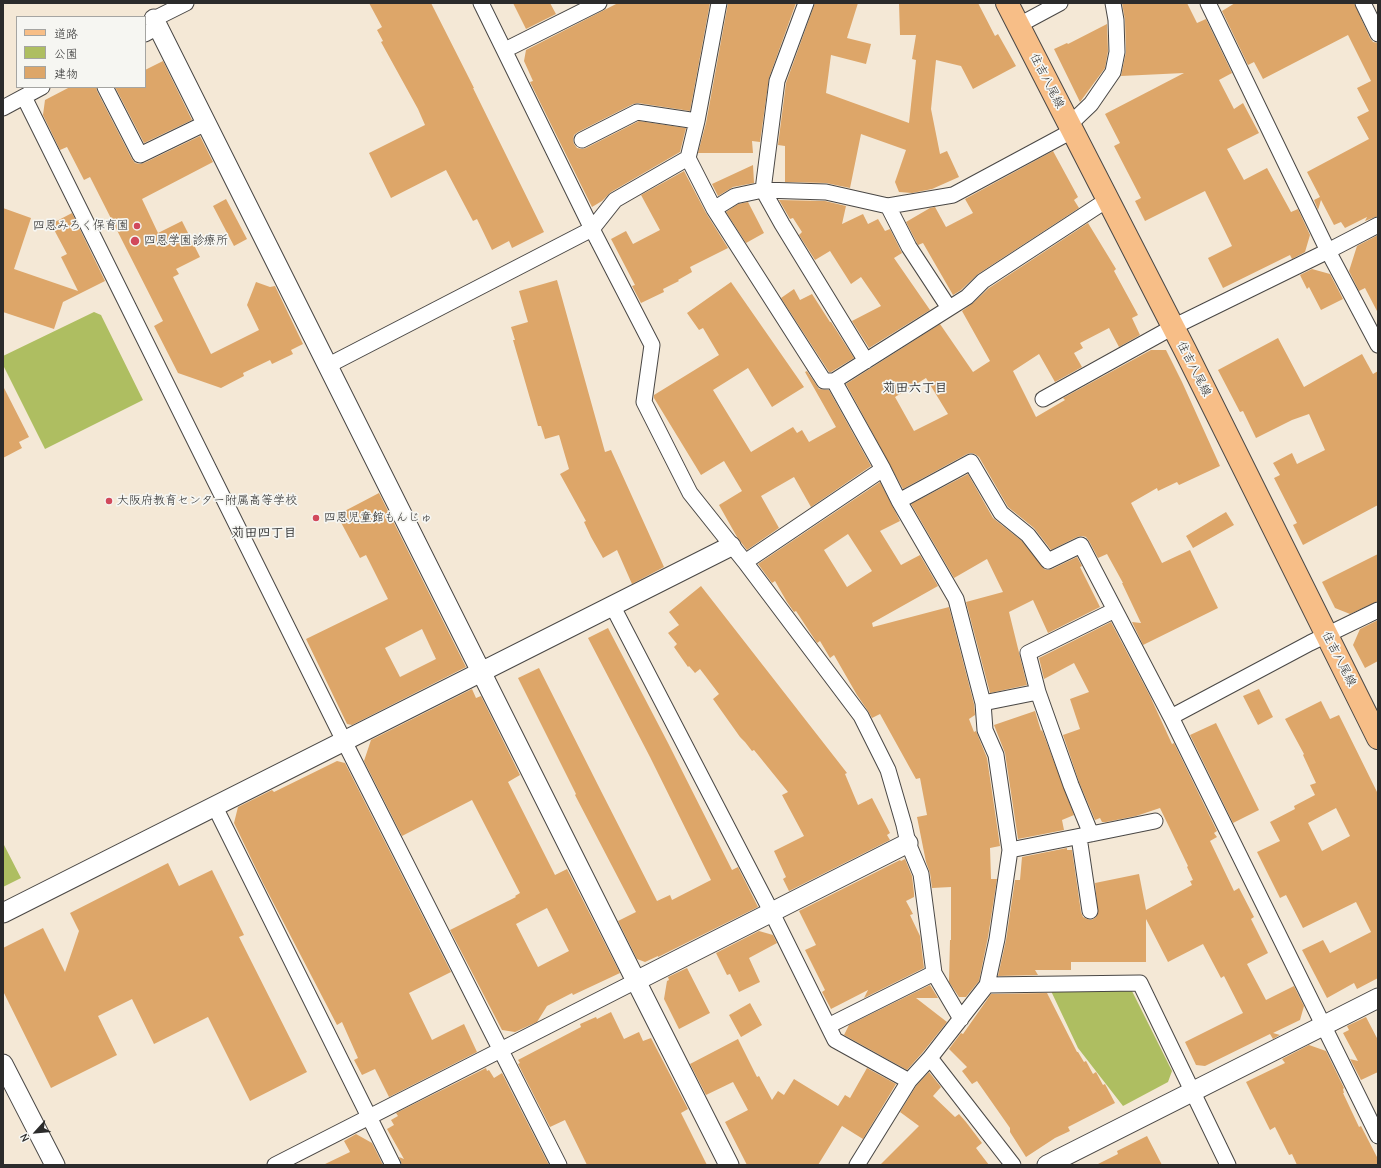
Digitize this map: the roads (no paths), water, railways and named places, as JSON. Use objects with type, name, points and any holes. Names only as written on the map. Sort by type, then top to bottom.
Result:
[{"type":"main road","name":"住吉八尾線","points":[[1006,3],[1019,25],[1172,327],[1378,738]]},
{"type":"street","points":[[186,3],[152,27],[206,123],[729,1165]]},
{"type":"street","points":[[481,3],[592,229],[652,345],[644,402],[690,493],[861,716],[888,770],[908,843],[921,874],[934,973],[961,1019]]},
{"type":"street","points":[[505,50],[599,3]]},
{"type":"street","points":[[719,3],[697,121],[688,158],[714,209],[824,381],[834,381],[866,361],[966,296],[983,281],[1107,200]]},
{"type":"street","points":[[806,3],[777,81],[763,190],[782,224],[866,361]]},
{"type":"street","points":[[1019,25],[1060,3]]},
{"type":"street","points":[[714,209],[735,196],[763,190],[826,192],[888,206],[953,195],[1071,128],[1091,104],[1113,72],[1117,52],[1116,20],[1113,3]]},
{"type":"street","points":[[1208,3],[1328,251],[1378,345]]},
{"type":"street","points":[[1362,3],[1378,34]]},
{"type":"street","points":[[3,108],[40,88]]},
{"type":"street","points":[[106,88],[140,155],[206,123]]},
{"type":"street","points":[[24,97],[344,741],[559,1165]]},
{"type":"street","points":[[582,140],[637,112],[697,121]]},
{"type":"street","points":[[327,366],[592,229],[615,200],[688,158]]},
{"type":"street","points":[[888,206],[909,247],[948,308]]},
{"type":"street","points":[[1043,399],[1172,327],[1378,225]]},
{"type":"street","points":[[834,381],[899,501],[956,599],[983,703],[985,730],[996,755],[1010,850],[997,939],[987,985],[930,1058],[909,1080],[857,1165]]},
{"type":"street","points":[[899,501],[971,462],[1001,513],[1028,535],[1048,561],[1081,545],[1171,717],[1378,1136]]},
{"type":"street","points":[[744,562],[882,469]]},
{"type":"street","points":[[3,913],[613,607],[731,546]]},
{"type":"street","points":[[613,607],[772,913],[835,1040],[909,1080]]},
{"type":"street","points":[[1090,911],[1085,836],[1072,785],[1038,692],[1028,652],[1115,610]]},
{"type":"street","points":[[1171,717],[1327,635],[1378,610]]},
{"type":"street","points":[[983,703],[1038,692]]},
{"type":"street","points":[[215,807],[393,1165]]},
{"type":"street","points":[[1010,850],[1155,821]]},
{"type":"street","points":[[275,1165],[502,1051],[636,981],[908,843]]},
{"type":"street","points":[[828,1026],[934,973]]},
{"type":"street","points":[[987,985],[1140,983],[1228,1165]]},
{"type":"street","points":[[1047,1165],[1378,998]]},
{"type":"street","points":[[930,1058],[1013,1165]]},
{"type":"street","points":[[3,1064],[55,1165]]},
{"type":"place","name":"四恩みろく保育園","points":[[137,226]]},
{"type":"place","name":"四恩学園診療所","points":[[135,241]]},
{"type":"place","name":"大阪府教育センター附属高等学校","points":[[109,501]]},
{"type":"place","name":"四恩児童館もんじゅ","points":[[316,518]]},
{"type":"district","name":"苅田六丁目","points":[[915,388]]},
{"type":"district","name":"苅田四丁目","points":[[264,533]]}]
